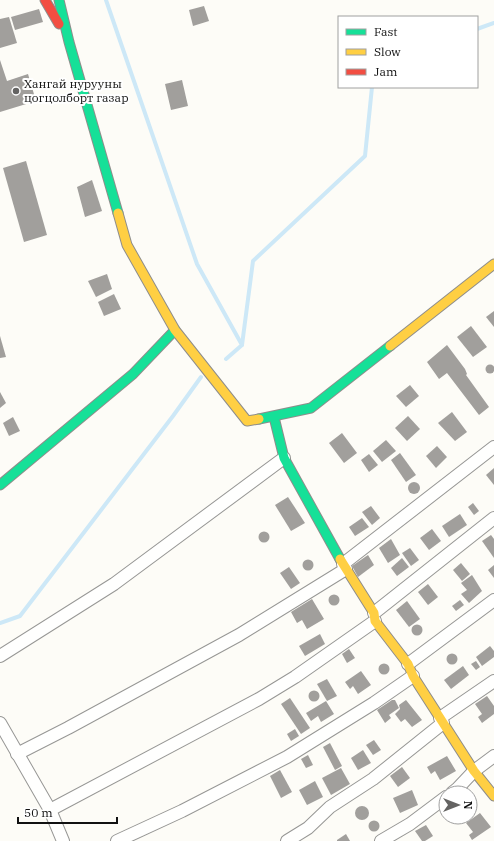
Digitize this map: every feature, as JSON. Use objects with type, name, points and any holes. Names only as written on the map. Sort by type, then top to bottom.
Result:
[{"type":"street","points":[[45,0],[69,42]]},
{"type":"street","points":[[59,0],[69,42],[127,245],[175,330],[247,421],[274,417],[311,408],[494,264]]},
{"type":"street","points":[[0,485],[133,374],[175,330]]},
{"type":"street","points":[[274,417],[284,458],[344,566],[374,617],[408,664],[413,676],[474,771],[494,796]]},
{"type":"street","points":[[17,754],[239,635],[344,566],[494,447]]},
{"type":"street","points":[[0,656],[114,584],[284,458]]},
{"type":"street","points":[[50,810],[260,698],[295,677],[374,617],[494,518]]},
{"type":"street","points":[[408,664],[494,600]]},
{"type":"street","points":[[117,841],[287,757],[374,703],[413,676]]},
{"type":"street","points":[[287,841],[308,828],[330,807],[373,779],[442,721],[494,681]]},
{"type":"street","points":[[0,723],[50,810],[63,841]]},
{"type":"street","points":[[461,785],[474,771],[494,756]]},
{"type":"street","points":[[381,841],[410,824],[438,803]]},
{"type":"building","points":[[204,6],[209,21],[193,26],[189,10]]},
{"type":"building","points":[[39,9],[43,22],[15,30],[11,17]]},
{"type":"building","name":"Хангай нурууны цогцолборт газар","points":[[9,17],[17,43],[0,48],[0,19]]},
{"type":"building","name":"Хангай нурууны цогцолборт газар","points":[[0,60],[7,81],[28,74],[36,101],[0,112]]},
{"type":"building","points":[[182,80],[188,106],[171,110],[165,84]]},
{"type":"building","points":[[26,161],[47,235],[24,242],[3,168]]},
{"type":"building","points":[[92,180],[102,211],[85,217],[77,187]]},
{"type":"building","points":[[107,274],[112,289],[96,297],[88,281]]},
{"type":"building","points":[[114,294],[121,309],[104,316],[98,302]]},
{"type":"building","points":[[494,311],[494,327],[486,317]]},
{"type":"building","points":[[471,326],[487,347],[473,357],[457,337]]},
{"type":"building","points":[[0,336],[6,357],[0,358]]},
{"type":"building","points":[[447,345],[465,369],[466,375],[489,407],[479,415],[447,373],[439,379],[427,362]]},
{"type":"building","points":[[488,365],[492,365],[494,369],[492,373],[488,373],[486,371],[486,367]]},
{"type":"building","points":[[410,385],[419,396],[406,407],[396,396]]},
{"type":"building","points":[[0,392],[6,403],[0,408]]},
{"type":"building","points":[[452,412],[467,432],[455,441],[438,423]]},
{"type":"building","points":[[408,416],[420,429],[407,441],[395,428]]},
{"type":"building","points":[[13,417],[20,431],[9,436],[3,423]]},
{"type":"building","points":[[342,433],[357,453],[344,463],[329,443]]},
{"type":"building","points":[[386,440],[396,451],[382,462],[373,451]]},
{"type":"building","points":[[437,446],[447,457],[436,468],[426,456]]},
{"type":"building","points":[[400,453],[416,475],[406,482],[391,460]]},
{"type":"building","points":[[369,454],[378,465],[369,472],[361,460]]},
{"type":"building","points":[[494,468],[494,485],[486,475]]},
{"type":"building","points":[[414,482],[418,484],[420,488],[418,492],[414,494],[410,492],[408,488],[410,484]]},
{"type":"building","points":[[288,497],[305,523],[291,531],[275,505]]},
{"type":"building","points":[[473,503],[479,511],[474,515],[468,507]]},
{"type":"building","points":[[371,506],[380,518],[372,525],[362,512]]},
{"type":"building","points":[[460,514],[467,525],[449,537],[442,526]]},
{"type":"building","points":[[362,518],[369,527],[355,536],[349,527]]},
{"type":"building","points":[[432,529],[441,541],[429,550],[420,538]]},
{"type":"building","points":[[262,532],[266,532],[268,533],[268,541],[262,542],[259,539],[259,535]]},
{"type":"building","points":[[491,535],[494,539],[494,558],[482,541]]},
{"type":"building","points":[[391,539],[400,555],[388,563],[379,548]]},
{"type":"building","points":[[410,548],[419,560],[411,566],[402,553]]},
{"type":"building","points":[[368,555],[374,565],[358,577],[352,566]]},
{"type":"building","points":[[402,558],[409,567],[397,576],[391,568]]},
{"type":"building","points":[[306,560],[310,560],[312,561],[312,569],[306,570],[303,567],[303,563]]},
{"type":"building","points":[[461,563],[470,574],[462,581],[453,570]]},
{"type":"building","points":[[494,565],[494,578],[488,570]]},
{"type":"building","points":[[289,567],[300,583],[291,589],[280,573]]},
{"type":"building","points":[[472,575],[482,591],[469,603],[461,594],[467,590],[461,583]]},
{"type":"building","points":[[428,584],[438,597],[428,605],[418,592]]},
{"type":"building","points":[[332,595],[336,595],[338,596],[338,604],[332,605],[329,602],[329,598]]},
{"type":"building","points":[[312,599],[324,619],[307,629],[302,620],[297,623],[291,612]]},
{"type":"building","points":[[460,600],[464,605],[456,611],[452,606]]},
{"type":"building","points":[[407,601],[420,619],[409,627],[396,610]]},
{"type":"building","points":[[417,624],[421,626],[423,630],[421,634],[417,636],[413,634],[411,630],[413,626]]},
{"type":"building","points":[[320,634],[325,644],[305,656],[299,646]]},
{"type":"building","points":[[490,646],[494,651],[494,657],[482,666],[476,657]]},
{"type":"building","points":[[349,649],[355,658],[347,663],[342,654]]},
{"type":"building","points":[[452,653],[456,655],[458,659],[456,663],[452,665],[448,663],[446,659],[448,655]]},
{"type":"building","points":[[476,661],[480,667],[476,670],[471,664]]},
{"type":"building","points":[[382,664],[386,664],[388,665],[388,673],[382,674],[379,671],[379,667]]},
{"type":"building","points":[[463,666],[469,675],[451,689],[444,680]]},
{"type":"building","points":[[361,671],[371,685],[358,694],[353,686],[350,689],[345,682]]},
{"type":"building","points":[[327,679],[337,696],[327,701],[317,684]]},
{"type":"building","points":[[312,691],[316,691],[318,692],[318,700],[312,701],[309,698],[309,694]]},
{"type":"building","points":[[487,696],[494,706],[494,714],[482,723],[478,717],[482,714],[475,704]]},
{"type":"building","points":[[290,698],[310,728],[301,734],[281,704]]},
{"type":"building","points":[[392,700],[395,700],[399,708],[389,715],[391,718],[385,723],[377,710]]},
{"type":"building","points":[[406,700],[422,720],[412,727],[405,719],[401,722],[395,714],[400,709],[399,705]]},
{"type":"building","points":[[326,701],[334,714],[321,722],[318,716],[311,721],[306,713]]},
{"type":"building","points":[[295,729],[299,736],[291,741],[287,734]]},
{"type":"building","points":[[374,740],[381,750],[373,755],[366,745]]},
{"type":"building","points":[[330,743],[342,766],[335,770],[323,747]]},
{"type":"building","points":[[363,750],[371,763],[358,770],[351,758]]},
{"type":"building","points":[[308,755],[313,765],[306,768],[301,759]]},
{"type":"building","points":[[447,756],[456,771],[440,780],[435,771],[431,774],[427,767]]},
{"type":"building","points":[[402,767],[410,778],[398,787],[390,776]]},
{"type":"building","points":[[341,768],[350,784],[331,795],[322,778]]},
{"type":"building","points":[[280,770],[292,792],[281,798],[270,776]]},
{"type":"building","points":[[315,781],[323,797],[307,805],[299,790]]},
{"type":"building","points":[[412,790],[418,805],[400,813],[393,798]]},
{"type":"building","points":[[362,806],[367,808],[369,813],[367,818],[362,820],[357,818],[355,813],[357,808]]},
{"type":"building","points":[[480,813],[491,827],[472,840],[469,835],[473,832],[468,825],[478,825],[478,814]]},
{"type":"building","points":[[372,821],[376,821],[378,822],[378,830],[372,831],[369,828],[369,824]]},
{"type":"building","points":[[426,825],[433,836],[425,841],[422,841],[415,831]]},
{"type":"building","points":[[346,834],[350,841],[337,841],[337,840]]},
{"type":"waterway","points":[[106,0],[197,264],[242,345],[226,359]]},
{"type":"waterway","points":[[478,29],[494,23]]},
{"type":"waterway","points":[[242,345],[253,261],[365,156],[372,88]]},
{"type":"waterway","points":[[0,623],[20,616],[173,416],[201,377]]},
{"type":"traffic: fast","points":[[59,0],[69,42],[118,213]]},
{"type":"traffic: fast","points":[[0,485],[133,374],[175,330]]},
{"type":"traffic: fast","points":[[259,419],[311,408],[390,346]]},
{"type":"traffic: fast","points":[[274,417],[284,458],[340,559]]},
{"type":"traffic: slow","points":[[118,213],[127,245],[175,330],[247,421],[259,419]]},
{"type":"traffic: slow","points":[[390,346],[494,264]]},
{"type":"traffic: slow","points":[[340,559],[374,613],[375,621],[408,664],[413,676],[474,771],[494,796]]},
{"type":"traffic: jam","points":[[45,0],[59,24]]},
{"type":"place","name":"Хангай нурууны цогцолборт газар","points":[[16,91]]}]
